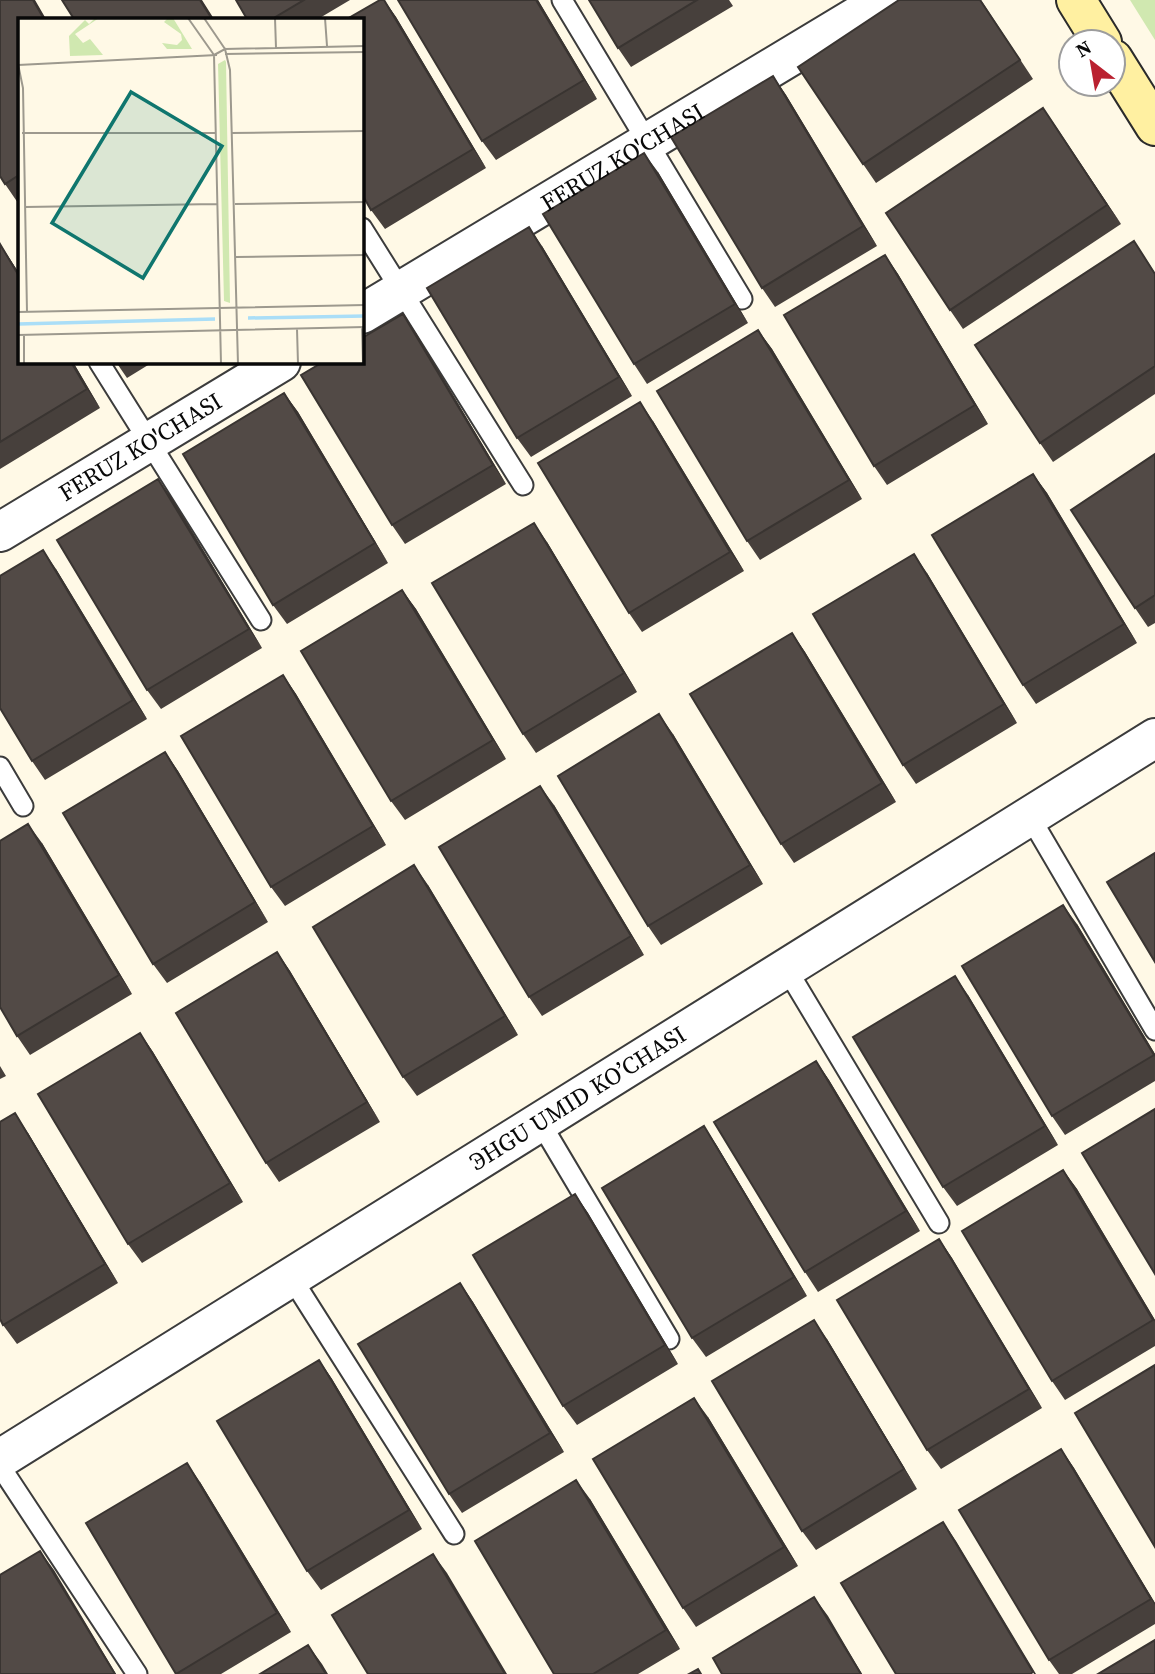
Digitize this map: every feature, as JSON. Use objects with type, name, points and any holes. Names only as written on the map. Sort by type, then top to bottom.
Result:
[{"type":"main road","points":[[1076,0],[1093,28]]},
{"type":"main road","points":[[1127,81],[1155,126]]},
{"type":"street","name":"FERUZ KO'CHASI","points":[[364,313],[884,0]]},
{"type":"street","name":"FERUZ KO'CHASI","points":[[0,532],[278,364]]},
{"type":"street","name":"ЭHGU UMID KO’CHASI","points":[[0,1459],[1155,738]]},
{"type":"lane","points":[[562,0],[742,299]]},
{"type":"lane","points":[[364,231],[523,485]]},
{"type":"lane","points":[[100,364],[261,620]]},
{"type":"lane","points":[[0,767],[23,806]]},
{"type":"lane","points":[[1030,817],[1155,1030]]},
{"type":"lane","points":[[786,968],[939,1223]]},
{"type":"lane","points":[[540,1122],[669,1339]]},
{"type":"lane","points":[[291,1277],[454,1534]]},
{"type":"lane","points":[[0,1466],[137,1674]]},
{"type":"green space","points":[[1130,0],[1155,0],[1155,40]]},
{"type":"building","points":[[0,0],[33,0],[43,18],[18,18],[18,176],[5,184],[0,176]]},
{"type":"building","points":[[62,0],[200,0],[211,18],[73,18]]},
{"type":"building","points":[[236,0],[304,0],[274,18],[246,18]]},
{"type":"building","points":[[384,0],[473,149],[371,210],[364,198],[364,18],[349,18]]},
{"type":"building","points":[[398,0],[536,0],[584,80],[482,141]]},
{"type":"building","points":[[589,0],[697,0],[618,48]]},
{"type":"building","points":[[899,0],[980,0],[1020,60],[863,164],[798,67]]},
{"type":"building","points":[[773,76],[863,226],[762,288],[671,137]]},
{"type":"building","points":[[1043,108],[1107,205],[950,310],[886,213]]},
{"type":"building","points":[[644,153],[735,304],[634,364],[543,214]]},
{"type":"building","points":[[529,227],[619,377],[517,438],[427,288]]},
{"type":"building","points":[[1134,241],[1155,274],[1155,366],[1040,443],[975,345]]},
{"type":"building","points":[[0,244],[18,274],[18,364],[72,364],[87,389],[0,442]]},
{"type":"building","points":[[885,255],[975,405],[874,466],[784,315]]},
{"type":"building","points":[[403,314],[493,465],[392,525],[301,375],[320,364],[364,364],[364,337]]},
{"type":"building","points":[[758,330],[849,480],[747,541],[657,391]]},
{"type":"building","points":[[284,393],[375,543],[273,605],[183,454]]},
{"type":"building","points":[[640,402],[730,552],[629,613],[538,463]]},
{"type":"building","points":[[1155,454],[1155,595],[1135,608],[1071,510]]},
{"type":"building","points":[[1033,474],[1124,624],[1023,685],[932,535]]},
{"type":"building","points":[[158,479],[249,629],[147,690],[57,540]]},
{"type":"building","points":[[534,523],[624,673],[523,734],[432,583]]},
{"type":"building","points":[[43,550],[133,700],[32,761],[0,708],[0,576]]},
{"type":"building","points":[[914,554],[1004,704],[903,765],[813,614]]},
{"type":"building","points":[[402,590],[493,740],[391,801],[301,651]]},
{"type":"building","points":[[792,633],[882,783],[781,844],[690,694]]},
{"type":"building","points":[[283,675],[373,826],[271,887],[181,736]]},
{"type":"building","points":[[659,714],[750,865],[648,926],[558,776]]},
{"type":"building","points":[[165,752],[255,902],[153,964],[63,813]]},
{"type":"building","points":[[540,786],[631,936],[529,997],[439,847]]},
{"type":"building","points":[[28,824],[119,975],[17,1036],[0,1007],[0,841]]},
{"type":"building","points":[[1155,853],[1155,962],[1107,882]]},
{"type":"building","points":[[414,865],[505,1016],[403,1077],[313,927]]},
{"type":"building","points":[[1063,905],[1154,1055],[1052,1116],[962,966]]},
{"type":"building","points":[[277,952],[367,1102],[266,1163],[176,1013]]},
{"type":"building","points":[[955,976],[1045,1126],[943,1187],[853,1037]]},
{"type":"building","points":[[140,1033],[230,1183],[128,1244],[38,1094]]},
{"type":"building","points":[[816,1061],[906,1211],[805,1272],[714,1122]]},
{"type":"building","points":[[1155,1109],[1155,1274],[1082,1153]]},
{"type":"building","points":[[15,1113],[105,1264],[3,1325],[0,1319],[0,1122]]},
{"type":"building","points":[[704,1126],[794,1277],[692,1338],[602,1188]]},
{"type":"building","points":[[1063,1170],[1153,1320],[1052,1381],[962,1231]]},
{"type":"building","points":[[575,1194],[665,1345],[563,1406],[473,1255]]},
{"type":"building","points":[[939,1239],[1029,1389],[927,1450],[837,1300]]},
{"type":"building","points":[[460,1283],[550,1433],[449,1494],[358,1344]]},
{"type":"building","points":[[814,1320],[904,1469],[802,1531],[712,1381]]},
{"type":"building","points":[[319,1360],[409,1510],[307,1571],[217,1421]]},
{"type":"building","points":[[1155,1365],[1155,1547],[1075,1413]]},
{"type":"building","points":[[694,1398],[784,1547],[683,1608],[593,1459]]},
{"type":"building","points":[[1061,1449],[1151,1599],[1049,1660],[959,1510]]},
{"type":"building","points":[[187,1463],[277,1613],[176,1674],[86,1523]]},
{"type":"building","points":[[576,1480],[666,1630],[593,1674],[554,1674],[475,1541]]},
{"type":"building","points":[[943,1522],[1033,1672],[1030,1674],[896,1674],[841,1583]]},
{"type":"building","points":[[40,1551],[115,1674],[0,1674],[0,1575]]},
{"type":"building","points":[[433,1554],[505,1674],[368,1674],[332,1615]]},
{"type":"building","points":[[814,1597],[861,1674],[722,1674],[713,1658]]},
{"type":"building","points":[[1155,1640],[1155,1674],[1098,1674]]},
{"type":"building","points":[[308,1645],[326,1674],[260,1674]]}]
